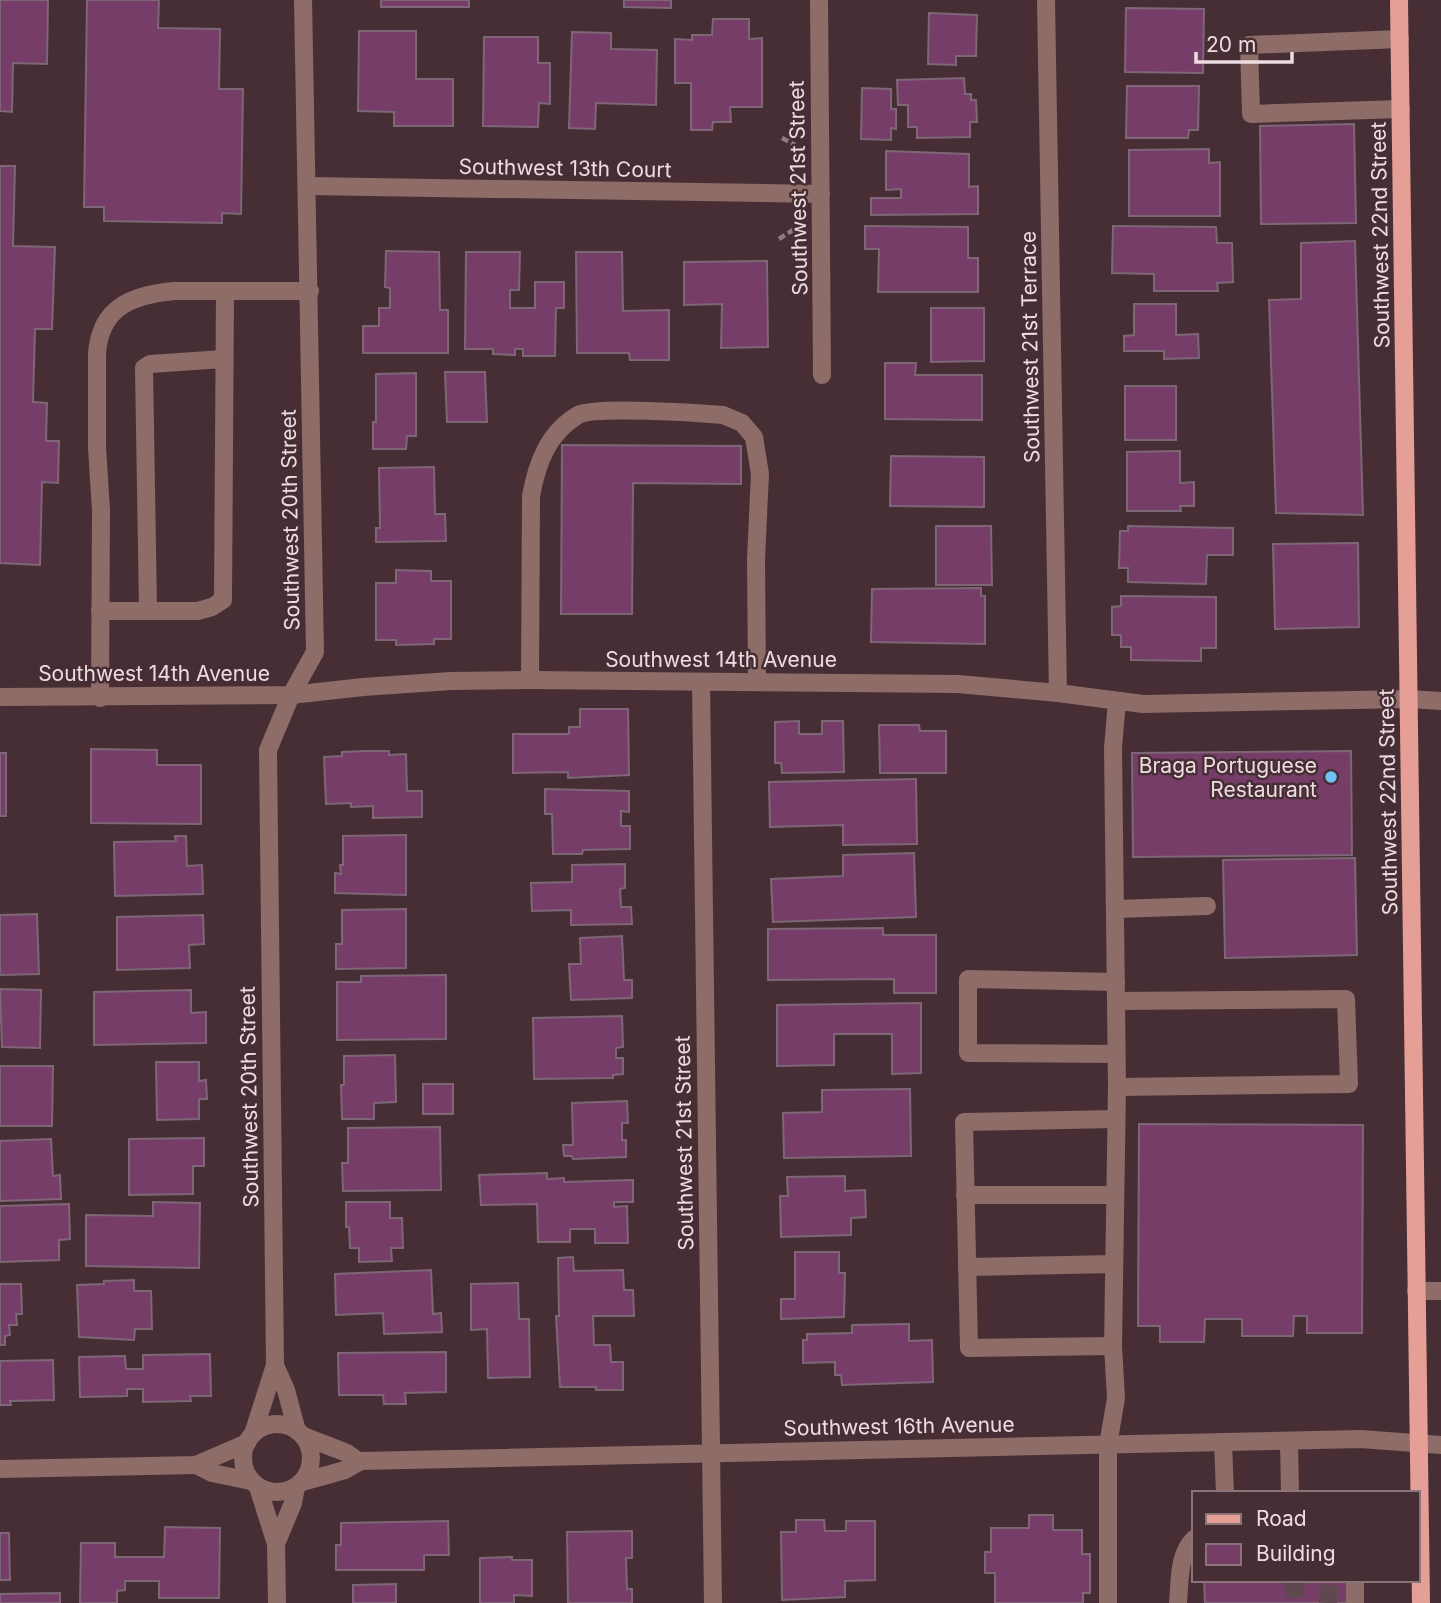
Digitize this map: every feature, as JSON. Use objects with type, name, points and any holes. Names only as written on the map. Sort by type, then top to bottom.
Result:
[{"type":"main road","name":"Southwest 22nd Street","points":[[1399,0],[1410,699],[1418,1491]]},
{"type":"main road","name":"Southwest 22nd Street","points":[[1420,1576],[1421,1603]]},
{"type":"street","name":"Southwest 20th Street","points":[[250,1438],[275,1365],[268,750],[291,695],[314,652],[303,0]]},
{"type":"street","name":"Southwest 21st Street","points":[[819,0],[822,375]]},
{"type":"street","name":"Southwest 21st Terrace","points":[[1046,0],[1058,692]]},
{"type":"street","points":[[1399,39],[1250,45],[1251,114],[1401,109]]},
{"type":"street","name":"Southwest 13th Court","points":[[308,186],[821,194]]},
{"type":"street","points":[[100,698],[98,340],[106,322],[118,308],[133,298],[174,290],[310,291]]},
{"type":"street","points":[[100,611],[198,611],[223,600],[225,291]]},
{"type":"street","points":[[148,610],[144,368],[150,364],[224,359]]},
{"type":"street","points":[[530,680],[531,496],[536,467],[549,443],[580,414],[600,411],[723,415],[742,423],[754,438],[761,474],[756,559],[757,682]]},
{"type":"street","name":"Southwest 14th Avenue","points":[[0,697],[291,695],[438,682],[530,680],[958,684],[1058,692],[1143,704],[1410,699],[1441,701]]},
{"type":"street","name":"Southwest 21st Street","points":[[701,682],[713,1603]]},
{"type":"street","points":[[1108,1603],[1108,1445],[1116,1398],[1113,1346],[1117,1087],[1114,748],[1117,701]]},
{"type":"street","points":[[1115,909],[1207,906]]},
{"type":"street","points":[[1116,982],[968,979],[968,1053],[1116,1054]]},
{"type":"street","points":[[1116,1000],[1346,999],[1349,1084],[1117,1087]]},
{"type":"street","points":[[1113,1346],[969,1348],[964,1122],[1115,1119]]},
{"type":"street","points":[[965,1195],[1114,1195]]},
{"type":"street","points":[[967,1267],[1114,1264]]},
{"type":"street","points":[[1416,1292],[1441,1291]]},
{"type":"street","name":"Southwest 20th Street","points":[[275,1365],[300,1433]]},
{"type":"street","points":[[0,1469],[196,1465],[250,1438],[263,1427],[274,1424],[286,1426],[300,1433],[309,1447],[311,1459],[309,1471],[299,1484],[276,1544]]},
{"type":"street","name":"Southwest 16th Avenue","points":[[300,1433],[347,1453],[358,1461]]},
{"type":"street","points":[[250,1438],[243,1456],[244,1469],[255,1484],[276,1544],[277,1603]]},
{"type":"street","name":"Southwest 16th Avenue","points":[[299,1484],[345,1470],[358,1461],[1361,1439],[1441,1445]]},
{"type":"street","points":[[1289,1441],[1290,1491]]},
{"type":"street","points":[[1223,1442],[1224,1491]]},
{"type":"street","points":[[196,1465],[212,1473],[255,1484],[270,1492],[284,1492],[299,1484]]},
{"type":"street","points":[[1178,1603],[1181,1563],[1192,1541]]},
{"type":"street","points":[[1355,1582],[1355,1603]]},
{"type":"path","points":[[782,138],[796,146]]},
{"type":"path","points":[[779,239],[796,228]]},
{"type":"building","points":[[0,0],[48,0],[47,64],[13,63],[12,112],[0,111]]},
{"type":"building","points":[[87,0],[159,0],[158,28],[220,29],[219,89],[243,89],[241,214],[222,213],[222,223],[104,221],[104,207],[84,207]]},
{"type":"building","points":[[381,0],[469,0],[469,7],[381,7]]},
{"type":"building","points":[[624,0],[671,0],[671,8],[624,7]]},
{"type":"building","points":[[1126,8],[1204,9],[1203,73],[1125,72]]},
{"type":"building","points":[[929,13],[977,15],[976,56],[956,56],[956,65],[928,64]]},
{"type":"building","points":[[713,19],[749,19],[749,39],[762,38],[762,107],[730,107],[731,122],[713,122],[712,130],[691,130],[691,83],[675,83],[675,39],[692,40],[692,35],[712,35]]},
{"type":"building","points":[[359,31],[416,31],[416,79],[453,79],[453,126],[394,126],[394,112],[358,111]]},
{"type":"building","points":[[572,32],[611,33],[611,49],[657,50],[656,105],[596,103],[595,129],[569,128]]},
{"type":"building","points":[[484,37],[538,37],[538,63],[550,63],[550,104],[539,103],[538,127],[483,126]]},
{"type":"building","points":[[964,78],[965,94],[971,94],[971,100],[976,100],[977,122],[970,122],[970,137],[917,138],[917,127],[908,127],[908,105],[898,105],[897,80]]},
{"type":"building","points":[[1127,86],[1199,86],[1198,130],[1189,130],[1188,138],[1126,138]]},
{"type":"building","points":[[862,88],[891,89],[891,109],[896,109],[896,129],[891,128],[891,140],[861,139]]},
{"type":"building","points":[[1354,124],[1356,223],[1261,224],[1260,126]]},
{"type":"building","points":[[1209,149],[1209,163],[1220,162],[1220,216],[1129,216],[1129,150]]},
{"type":"building","points":[[886,151],[969,154],[969,187],[978,186],[978,214],[871,215],[871,198],[901,198],[901,189],[886,190]]},
{"type":"building","points":[[0,166],[15,166],[13,246],[55,247],[52,329],[35,329],[33,402],[47,403],[46,441],[59,441],[58,483],[42,482],[40,565],[0,563]]},
{"type":"building","points":[[865,226],[968,227],[968,258],[978,258],[978,292],[878,292],[879,249],[865,249]]},
{"type":"building","points":[[1113,226],[1216,227],[1217,243],[1232,243],[1233,282],[1217,283],[1218,291],[1154,291],[1154,274],[1112,273]]},
{"type":"building","points":[[1355,241],[1363,515],[1276,513],[1269,300],[1301,299],[1301,243]]},
{"type":"building","points":[[386,251],[439,252],[440,310],[448,310],[448,353],[363,353],[363,326],[379,326],[379,308],[390,308],[390,288],[385,287]]},
{"type":"building","points":[[466,252],[520,252],[519,290],[510,290],[510,308],[535,308],[535,282],[564,282],[564,308],[556,308],[555,356],[523,356],[523,349],[515,349],[515,355],[493,354],[493,349],[465,349]]},
{"type":"building","points":[[576,252],[622,252],[623,311],[669,310],[669,360],[630,360],[629,353],[577,353]]},
{"type":"building","points":[[767,261],[768,347],[721,348],[722,304],[684,305],[684,262]]},
{"type":"building","points":[[1134,304],[1176,304],[1176,335],[1198,334],[1199,358],[1164,359],[1164,351],[1124,351],[1124,336],[1134,335]]},
{"type":"building","points":[[931,308],[984,308],[984,361],[931,362]]},
{"type":"building","points":[[885,363],[916,363],[915,375],[982,375],[982,420],[885,419]]},
{"type":"building","points":[[445,372],[485,372],[487,422],[447,422]]},
{"type":"building","points":[[416,373],[416,436],[407,436],[406,449],[373,449],[376,374]]},
{"type":"building","points":[[1125,386],[1176,386],[1176,440],[1125,440]]},
{"type":"building","points":[[562,445],[741,446],[741,484],[633,483],[632,614],[561,614]]},
{"type":"building","points":[[1180,451],[1180,483],[1194,482],[1194,506],[1180,506],[1181,511],[1127,511],[1127,452]]},
{"type":"building","points":[[891,456],[984,457],[984,507],[890,506]]},
{"type":"building","points":[[434,467],[435,514],[445,514],[446,541],[376,542],[376,528],[380,528],[379,468]]},
{"type":"building","points":[[936,526],[991,526],[992,585],[936,585]]},
{"type":"building","points":[[1128,526],[1233,528],[1233,555],[1207,555],[1206,584],[1128,582],[1128,568],[1119,568],[1120,531],[1128,531]]},
{"type":"building","points":[[1358,543],[1359,627],[1275,629],[1273,544]]},
{"type":"building","points":[[396,570],[431,571],[431,581],[451,581],[451,639],[434,639],[434,644],[396,645],[396,640],[376,640],[376,583],[396,583]]},
{"type":"building","points":[[981,588],[981,596],[985,596],[985,644],[871,642],[872,589]]},
{"type":"building","points":[[1121,596],[1216,597],[1216,648],[1201,648],[1201,661],[1131,660],[1131,647],[1121,647],[1121,635],[1112,635],[1112,607],[1121,606]]},
{"type":"building","points":[[580,709],[628,709],[629,775],[568,778],[568,772],[513,773],[513,734],[569,734],[569,727],[580,727]]},
{"type":"building","points":[[799,721],[799,734],[822,734],[822,721],[843,721],[844,772],[782,773],[781,763],[775,763],[775,722]]},
{"type":"building","points":[[879,725],[919,725],[920,731],[946,731],[946,773],[880,773]]},
{"type":"building","points":[[91,749],[157,750],[157,765],[201,765],[201,824],[91,823]]},
{"type":"building","points":[[389,751],[389,755],[406,754],[407,791],[422,791],[422,817],[373,818],[373,806],[326,804],[324,757],[342,756],[342,752]]},
{"type":"building","points":[[1351,751],[1352,855],[1133,857],[1132,753]]},
{"type":"building","points":[[0,753],[6,753],[6,816],[0,816]]},
{"type":"building","points":[[916,779],[917,844],[843,845],[843,825],[770,827],[769,782]]},
{"type":"building","points":[[545,789],[629,791],[629,812],[621,811],[621,826],[630,826],[630,849],[553,854],[552,814],[545,814]]},
{"type":"building","points":[[406,835],[406,895],[335,893],[335,873],[341,874],[340,865],[343,865],[343,836]]},
{"type":"building","points":[[175,836],[186,836],[187,866],[202,865],[203,894],[115,896],[114,842],[176,841]]},
{"type":"building","points":[[914,853],[916,917],[773,922],[771,879],[843,876],[843,855]]},
{"type":"building","points":[[1355,858],[1357,955],[1225,958],[1223,860]]},
{"type":"building","points":[[625,864],[625,888],[620,889],[621,907],[631,907],[632,924],[571,925],[571,910],[532,911],[531,883],[572,882],[572,865]]},
{"type":"building","points":[[406,909],[406,968],[336,969],[336,944],[342,944],[342,910]]},
{"type":"building","points":[[37,914],[39,974],[0,975],[0,915]]},
{"type":"building","points":[[203,915],[204,944],[189,945],[190,968],[117,970],[117,917]]},
{"type":"building","points":[[883,928],[883,935],[936,935],[936,993],[894,993],[894,979],[768,980],[768,929]]},
{"type":"building","points":[[622,936],[624,980],[632,980],[632,998],[571,1000],[569,964],[581,964],[580,938]]},
{"type":"building","points":[[446,975],[446,1039],[337,1040],[337,982],[361,982],[361,976]]},
{"type":"building","points":[[0,989],[41,990],[40,1048],[2,1047]]},
{"type":"building","points":[[191,990],[191,1013],[206,1012],[206,1043],[94,1045],[94,992]]},
{"type":"building","points":[[921,1003],[921,1073],[892,1074],[892,1034],[834,1034],[834,1065],[777,1066],[777,1005]]},
{"type":"building","points":[[622,1016],[623,1047],[616,1048],[616,1058],[623,1058],[623,1074],[613,1075],[613,1078],[534,1079],[533,1018]]},
{"type":"building","points":[[395,1055],[396,1102],[374,1103],[374,1119],[342,1119],[344,1056]]},
{"type":"building","points":[[156,1062],[199,1062],[199,1081],[206,1080],[207,1099],[199,1099],[199,1119],[157,1120]]},
{"type":"building","points":[[0,1066],[53,1066],[52,1126],[0,1126]]},
{"type":"building","points":[[423,1084],[453,1084],[453,1114],[423,1114]]},
{"type":"building","points":[[910,1089],[911,1156],[784,1158],[783,1113],[822,1112],[822,1090]]},
{"type":"building","points":[[627,1101],[628,1123],[622,1123],[626,1157],[573,1159],[572,1156],[564,1156],[563,1145],[573,1145],[572,1103]]},
{"type":"building","points":[[1139,1124],[1363,1125],[1362,1333],[1307,1333],[1307,1316],[1294,1316],[1293,1336],[1242,1336],[1242,1319],[1205,1319],[1204,1342],[1160,1342],[1160,1326],[1138,1326]]},
{"type":"building","points":[[440,1127],[441,1190],[343,1191],[342,1163],[348,1163],[348,1128]]},
{"type":"building","points":[[204,1138],[204,1166],[193,1166],[193,1194],[129,1195],[129,1139]]},
{"type":"building","points":[[51,1139],[53,1176],[60,1175],[61,1199],[0,1201],[0,1141]]},
{"type":"building","points":[[547,1173],[547,1179],[564,1178],[564,1182],[633,1180],[633,1202],[614,1202],[614,1207],[627,1206],[628,1243],[595,1243],[595,1229],[570,1229],[570,1242],[538,1242],[537,1204],[481,1205],[479,1175]]},
{"type":"building","points":[[845,1176],[845,1191],[865,1190],[866,1217],[851,1218],[851,1235],[781,1237],[780,1196],[788,1196],[787,1177]]},
{"type":"building","points":[[153,1202],[200,1203],[199,1268],[86,1266],[86,1215],[153,1216]]},
{"type":"building","points":[[346,1202],[390,1202],[390,1218],[402,1218],[403,1248],[391,1248],[392,1261],[359,1262],[359,1248],[350,1248],[349,1227],[346,1227]]},
{"type":"building","points":[[69,1204],[70,1239],[59,1240],[59,1260],[0,1262],[0,1206]]},
{"type":"building","points":[[795,1252],[839,1252],[839,1273],[845,1273],[844,1317],[781,1319],[781,1299],[795,1299]]},
{"type":"building","points":[[573,1257],[574,1271],[623,1270],[624,1290],[633,1290],[634,1316],[593,1316],[594,1345],[610,1345],[611,1362],[623,1362],[623,1390],[560,1387],[556,1316],[559,1316],[558,1258]]},
{"type":"building","points":[[431,1270],[433,1314],[441,1313],[442,1332],[384,1334],[383,1313],[336,1315],[335,1274]]},
{"type":"building","points":[[134,1280],[134,1291],[151,1291],[152,1329],[135,1329],[134,1340],[79,1337],[77,1285]]},
{"type":"building","points":[[518,1283],[519,1319],[529,1319],[530,1377],[488,1378],[487,1329],[471,1330],[471,1284]]},
{"type":"building","points":[[0,1284],[21,1284],[22,1314],[16,1314],[17,1325],[9,1325],[10,1335],[5,1336],[5,1345],[0,1345]]},
{"type":"building","points":[[909,1324],[909,1341],[932,1340],[933,1382],[842,1385],[841,1375],[835,1375],[835,1362],[803,1363],[803,1340],[807,1340],[807,1334],[852,1333],[852,1325]]},
{"type":"building","points":[[446,1352],[446,1392],[405,1393],[406,1404],[384,1404],[383,1395],[339,1395],[338,1353]]},
{"type":"building","points":[[210,1354],[211,1396],[190,1396],[191,1401],[143,1402],[143,1389],[127,1389],[127,1396],[80,1397],[79,1357],[125,1356],[126,1369],[143,1369],[143,1355]]},
{"type":"building","points":[[53,1360],[54,1400],[10,1401],[11,1405],[0,1405],[0,1361]]},
{"type":"building","points":[[1029,1515],[1053,1515],[1053,1530],[1082,1530],[1082,1554],[1090,1554],[1090,1593],[1083,1593],[1083,1603],[995,1603],[995,1573],[985,1573],[985,1552],[991,1552],[991,1528],[1029,1528]]},
{"type":"building","points":[[796,1520],[824,1520],[825,1531],[846,1531],[846,1521],[875,1521],[875,1580],[845,1581],[845,1597],[782,1600],[781,1532],[796,1532]]},
{"type":"building","points":[[448,1521],[449,1555],[424,1555],[424,1570],[336,1570],[336,1545],[341,1545],[341,1523]]},
{"type":"building","points":[[165,1527],[220,1528],[219,1598],[159,1598],[159,1581],[125,1581],[125,1590],[117,1591],[117,1603],[80,1603],[81,1543],[115,1543],[115,1557],[164,1557]]},
{"type":"building","points":[[632,1531],[632,1558],[626,1558],[627,1589],[632,1589],[632,1603],[568,1603],[567,1532]]},
{"type":"building","points":[[0,1533],[9,1533],[10,1580],[0,1580]]},
{"type":"building","points":[[512,1557],[512,1560],[532,1560],[532,1596],[514,1595],[514,1603],[480,1603],[480,1558]]},
{"type":"building","points":[[1204,1582],[1349,1582],[1349,1603],[1205,1603]]},
{"type":"building","points":[[396,1584],[396,1603],[353,1603],[353,1585]]},
{"type":"building","points":[[60,1593],[60,1603],[0,1603],[0,1594]]},
{"type":"tunnel","points":[[1294,1582],[1296,1603]]},
{"type":"tunnel","points":[[1328,1603],[1329,1582]]},
{"type":"place","name":"Braga Portuguese Restaurant","points":[[1331,777]]}]
